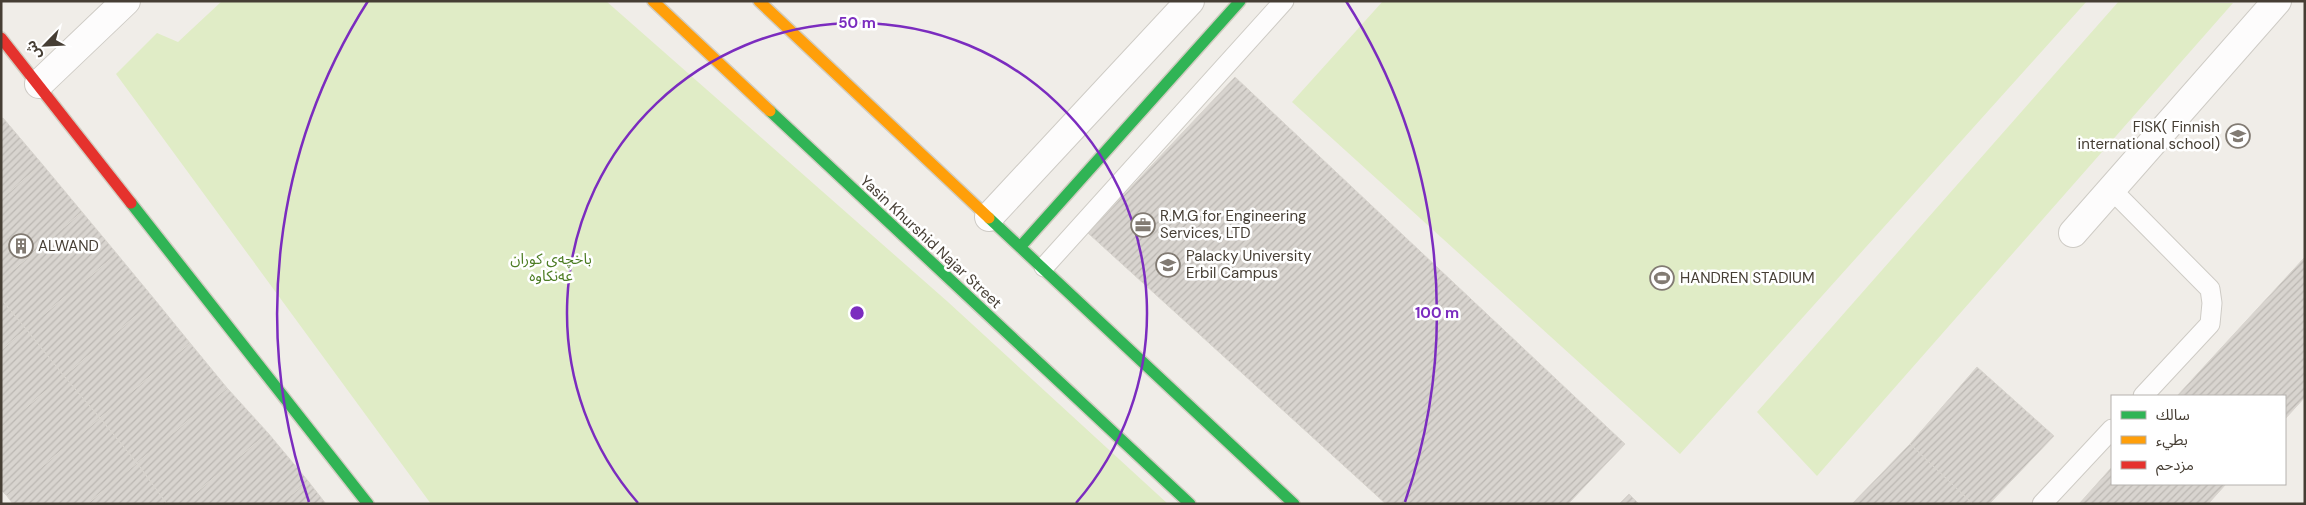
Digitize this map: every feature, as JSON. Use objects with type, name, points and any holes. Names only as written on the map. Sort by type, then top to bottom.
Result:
[{"type":"street","points":[[39,84],[126,1]]},
{"type":"street","name":"Yasin Khurshid Najar Street","points":[[653,1],[1190,504]]},
{"type":"street","points":[[759,1],[1294,504]]},
{"type":"street","points":[[989,217],[1190,1]]},
{"type":"street","points":[[1021,246],[1240,1]]},
{"type":"street","points":[[2073,233],[2277,1]]},
{"type":"street","points":[[1,38],[368,504]]},
{"type":"lane","points":[[1044,267],[1284,1]]},
{"type":"lane","points":[[2111,189],[2210,289],[2212,303],[2210,324],[2144,395]]},
{"type":"lane","points":[[2042,504],[2111,430]]},
{"type":"green space","name":"باخچەی کوران عەنکاوە","points":[[222,1],[606,1],[948,302],[1168,504],[431,504],[116,74],[157,33],[178,42]]},
{"type":"green space","name":"HANDREN STADIUM","points":[[1383,1],[2087,1],[1680,454],[1292,102]]},
{"type":"green space","points":[[2119,1],[2233,3],[1817,476],[1757,412]]},
{"type":"building","points":[[1235,77],[1625,444],[1568,504],[1386,504],[1088,233]]},
{"type":"building","points":[[3,118],[42,164],[1,199],[1,119]]},
{"type":"building","name":"ALWAND","points":[[42,164],[82,212],[1,280],[1,199]]},
{"type":"building","points":[[82,212],[117,254],[26,329],[1,299],[1,280]]},
{"type":"building","points":[[117,254],[155,300],[64,376],[26,329]]},
{"type":"building","points":[[2305,257],[2305,397],[2286,418],[2286,395],[2178,395]]},
{"type":"building","points":[[1,299],[26,329],[1,350]]},
{"type":"building","points":[[155,300],[190,343],[100,418],[64,376]]},
{"type":"building","points":[[26,329],[64,376],[1,428],[1,350]]},
{"type":"building","points":[[190,343],[227,388],[137,463],[100,418]]},
{"type":"building","points":[[1977,367],[2054,436],[1989,504],[1973,504],[1910,444]]},
{"type":"building","points":[[64,376],[100,418],[7,496],[1,490],[1,428]]},
{"type":"building","points":[[227,388],[268,433],[182,504],[167,504],[137,463]]},
{"type":"building","points":[[100,418],[137,463],[87,504],[13,504],[7,496]]},
{"type":"building","points":[[268,433],[308,481],[280,504],[182,504]]},
{"type":"building","points":[[1910,444],[1973,504],[1852,504]]},
{"type":"building","points":[[137,463],[167,504],[87,504]]},
{"type":"building","points":[[2111,468],[2111,485],[2225,485],[2208,504],[2079,504]]},
{"type":"building","points":[[308,481],[326,504],[280,504]]},
{"type":"building","points":[[1629,494],[1639,504],[1619,504]]},
{"type":"traffic: fast","points":[[1021,246],[1240,1]]},
{"type":"traffic: fast","points":[[770,111],[1190,504]]},
{"type":"traffic: fast","points":[[131,203],[368,504]]},
{"type":"traffic: fast","points":[[989,218],[1294,504]]},
{"type":"traffic: slow","points":[[653,1],[770,111]]},
{"type":"traffic: slow","points":[[759,1],[989,218]]},
{"type":"traffic: jam","points":[[1,38],[131,203]]},
{"type":"place","name":"FISK( Finnish international school)","points":[[2238,136]]},
{"type":"place","name":"R.M.G for Engineering Services, LTD","points":[[1143,225]]},
{"type":"place","name":"ALWAND","points":[[21,246]]},
{"type":"place","name":"Palacky University Erbil Campus","points":[[1168,265]]},
{"type":"place","name":"HANDREN STADIUM","points":[[1662,278]]}]
